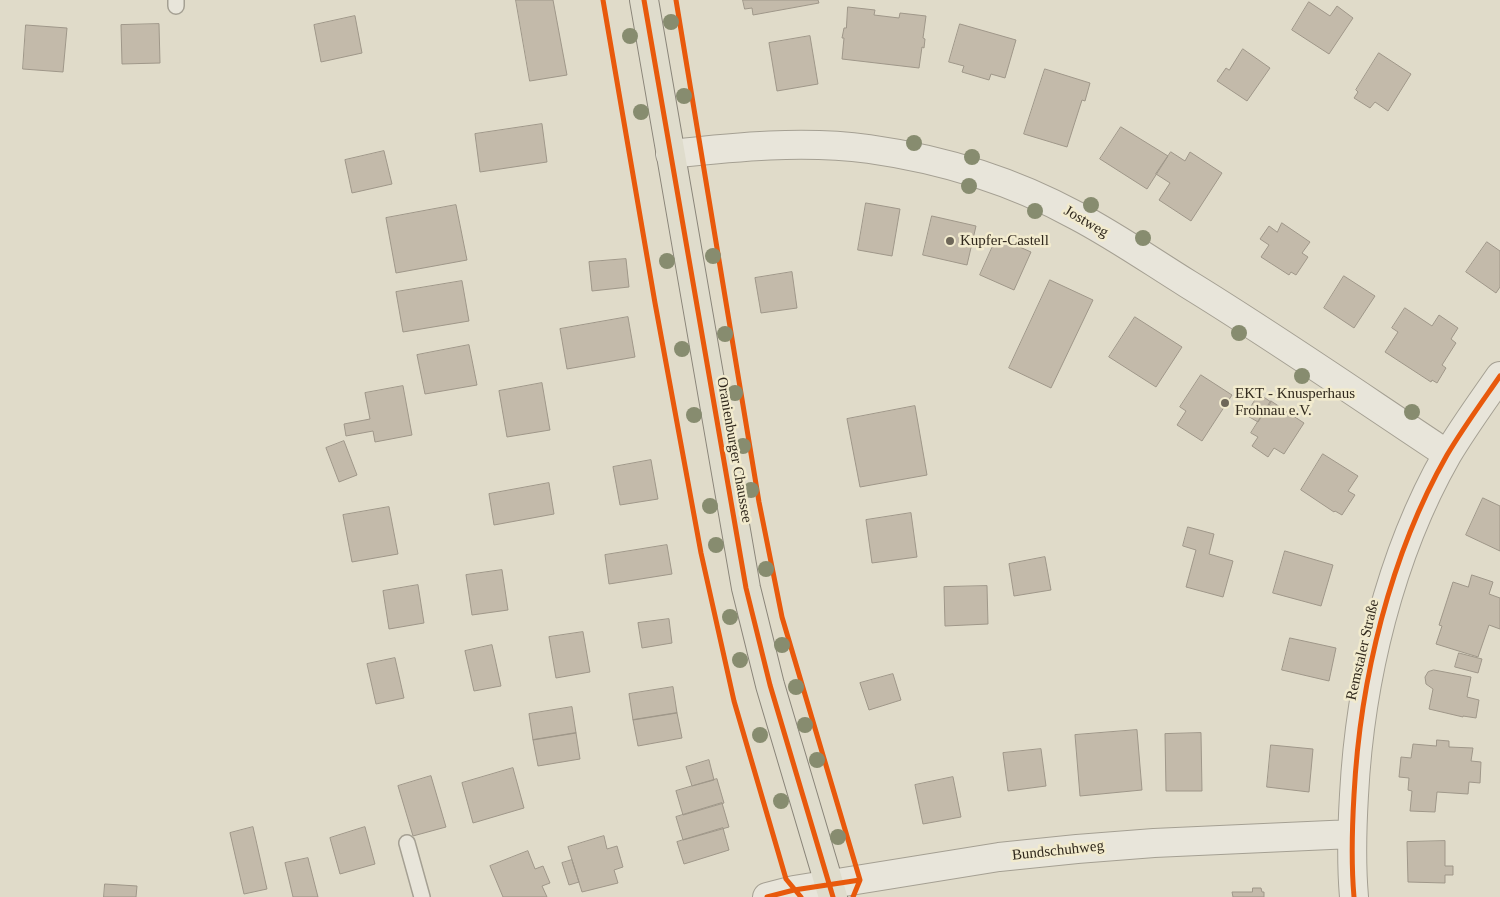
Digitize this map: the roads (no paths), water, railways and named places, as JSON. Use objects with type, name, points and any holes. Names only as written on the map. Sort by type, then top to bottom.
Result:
[{"type":"main road","name":"Oranienburger Chaussee","points":[[644,0],[749,602],[770,685],[831,890]]},
{"type":"street","name":"Jostweg","points":[[670,154],[790,145],[868,149],[912,157],[959,169],[1018,188],[1051,202],[1093,225],[1214,300],[1448,454]]},
{"type":"street","name":"Remstaler Straße","points":[[1354,897],[1352,834],[1360,722],[1366,685],[1385,607],[1413,528],[1448,454],[1500,376]]},
{"type":"street","name":"Bundschuhweg","points":[[767,897],[788,891],[831,890],[999,857],[1154,843],[1352,834]]},
{"type":"lane","points":[[407,843],[422,897]]},
{"type":"place","name":"Kupfer-Castell","points":[[950,241]]},
{"type":"place","name":"EKT - Knusperhaus Frohnau e.V.","points":[[1225,403]]}]
